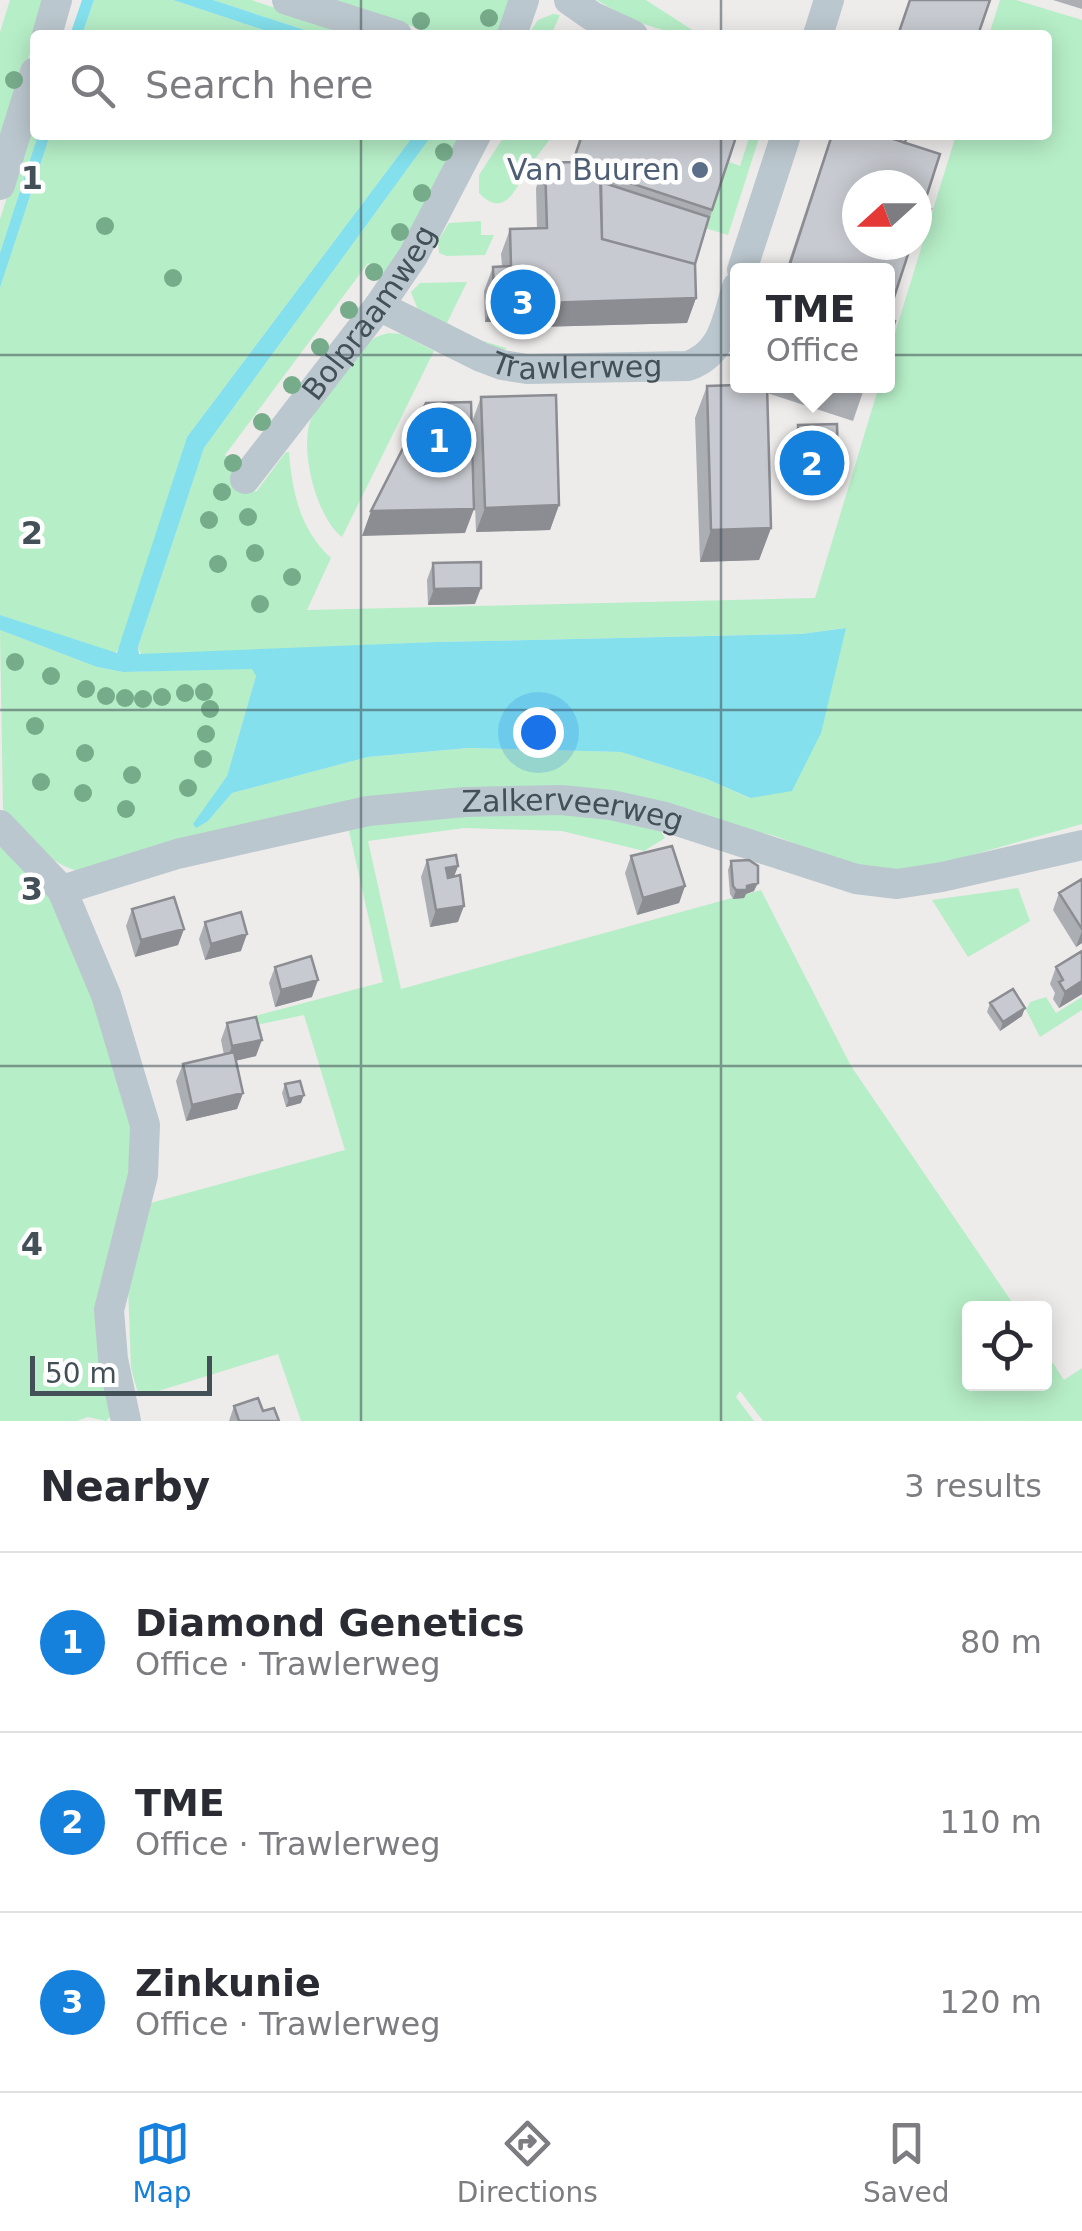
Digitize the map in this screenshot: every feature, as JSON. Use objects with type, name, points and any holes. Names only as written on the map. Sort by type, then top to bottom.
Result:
[{"type":"street","points":[[48,30],[58,0]]},
{"type":"street","points":[[287,0],[381,30]]},
{"type":"street","points":[[514,30],[524,0]]},
{"type":"street","points":[[569,0],[622,30]]},
{"type":"street","points":[[820,30],[829,0]]},
{"type":"street","points":[[0,185],[30,88]]},
{"type":"street","name":"Bolpraamweg","points":[[245,480],[379,306],[412,256],[473,140]]},
{"type":"street","points":[[744,263],[784,140]]},
{"type":"street","name":"Trawlerweg","points":[[379,306],[502,365],[527,369],[688,366],[708,359],[720,340],[730,309]]},
{"type":"street","name":"Zalkerveerweg","points":[[62,890],[177,854],[368,811],[466,802],[561,800],[611,805],[665,817],[856,879],[897,884],[1082,844]]},
{"type":"street","points":[[0,825],[62,890],[106,994],[144,1125],[143,1174],[109,1310],[126,1421]]},
{"type":"green space","points":[[10,0],[47,0],[37,30],[30,30],[30,52],[0,145],[0,32]]},
{"type":"green space","points":[[94,0],[173,0],[264,30],[84,30]]},
{"type":"green space","points":[[213,0],[251,0],[344,30],[305,30]]},
{"type":"green space","points":[[331,0],[513,0],[501,30],[424,30]]},
{"type":"green space","points":[[597,0],[646,0],[692,30],[665,30]]},
{"type":"green space","points":[[1000,0],[1016,0],[1082,20],[1082,824],[908,873],[857,867],[778,837],[613,792],[477,789],[84,873],[48,856],[3,809],[0,630],[97,667],[123,672],[252,668],[256,676],[227,776],[194,824],[208,821],[232,793],[368,757],[468,748],[621,752],[707,779],[749,798],[845,628],[801,634],[436,642],[142,656],[138,647],[204,448],[428,140],[459,140],[385,275],[368,263],[225,455],[241,468],[236,476],[256,492],[289,452],[292,481],[305,522],[331,558],[307,610],[815,598],[877,393],[895,393],[895,333],[917,260],[932,260],[932,213],[954,140],[1052,140],[1052,30],[991,30]]},
{"type":"green space","points":[[560,15],[553,30],[531,30],[538,20]]},
{"type":"green space","points":[[30,126],[30,140],[36,140],[0,253],[0,219]]},
{"type":"green space","points":[[48,140],[410,140],[187,437],[120,647],[114,654],[0,615],[0,288]]},
{"type":"green space","points":[[502,140],[549,140],[512,195],[501,203],[487,200],[479,193],[479,175]]},
{"type":"green space","points":[[748,140],[758,140],[728,235],[705,228],[727,161],[740,166]]},
{"type":"green space","points":[[481,221],[481,235],[494,235],[485,255],[439,253],[438,241],[449,223]]},
{"type":"green space","points":[[467,282],[447,323],[478,339],[418,310],[411,292],[420,283]]},
{"type":"green space","points":[[389,333],[401,334],[434,351],[342,537],[324,514],[312,482],[308,432],[315,412],[355,358],[370,341]]},
{"type":"green space","points":[[588,811],[657,825],[665,838],[644,851],[562,831],[464,828],[368,841],[401,989],[761,890],[851,1066],[1011,1301],[962,1301],[962,1391],[1052,1391],[1052,1362],[1064,1380],[1082,1368],[1082,1421],[763,1421],[740,1391],[736,1397],[754,1421],[301,1421],[278,1354],[139,1397],[131,1368],[128,1286],[147,1204],[345,1150],[304,1015],[251,1026],[251,1017],[383,982],[347,822]]},
{"type":"green space","points":[[0,842],[50,898],[77,943],[132,1125],[111,1416],[106,1421],[88,1417],[77,1421],[0,1421]]},
{"type":"green space","points":[[1018,888],[1030,921],[968,957],[932,900]]},
{"type":"green space","points":[[1046,997],[1056,1013],[1082,997],[1082,1010],[1040,1037],[1026,1010],[1030,1002]]},
{"type":"water","points":[[82,0],[94,0],[84,30],[72,30]]},
{"type":"water","points":[[173,0],[213,0],[305,30],[264,30]]},
{"type":"water","points":[[36,140],[48,140],[0,288],[0,253]]},
{"type":"water","points":[[410,140],[428,140],[204,448],[138,647],[139,654],[436,642],[801,634],[846,628],[821,733],[792,791],[750,798],[707,779],[621,752],[468,748],[368,757],[232,793],[208,821],[196,828],[193,824],[227,776],[256,676],[252,669],[123,672],[97,667],[0,630],[0,615],[117,653],[187,437]]},
{"type":"building","points":[[910,0],[990,0],[980,30],[900,30]]},
{"type":"building","points":[[580,140],[735,140],[712,210],[600,173],[602,239],[695,264],[696,298],[512,304],[512,297],[494,298],[493,267],[511,266],[510,229],[547,228],[545,163],[573,162]]},
{"type":"building","points":[[830,140],[897,140],[940,154],[932,179],[932,170],[842,170],[842,260],[906,260],[895,294],[895,263],[790,263]]},
{"type":"building","points":[[601,182],[709,217],[695,264],[602,239]]},
{"type":"building","points":[[730,385],[730,393],[767,393],[771,528],[711,530],[707,386]]},
{"type":"building","points":[[556,395],[559,505],[485,508],[481,397]]},
{"type":"building","points":[[471,402],[474,509],[371,511],[426,403]]},
{"type":"building","points":[[837,424],[838,466],[799,468],[798,425]]},
{"type":"building","points":[[481,562],[481,588],[434,589],[433,563]]},
{"type":"building","points":[[672,846],[685,886],[643,898],[631,856]]},
{"type":"building","points":[[456,855],[458,866],[446,868],[448,878],[460,875],[464,906],[436,910],[427,860]]},
{"type":"building","points":[[749,860],[758,866],[758,883],[747,886],[747,890],[736,890],[731,861]]},
{"type":"building","points":[[1082,879],[1082,929],[1059,893]]},
{"type":"building","points":[[174,897],[184,929],[141,940],[132,909]]},
{"type":"building","points":[[241,912],[247,934],[211,944],[205,922]]},
{"type":"building","points":[[1082,951],[1082,981],[1065,992],[1056,967]]},
{"type":"building","points":[[311,956],[318,980],[281,990],[275,967]]},
{"type":"building","points":[[1013,989],[1025,1008],[1003,1022],[990,1003]]},
{"type":"building","points":[[256,1017],[262,1040],[232,1046],[227,1023]]},
{"type":"building","points":[[234,1052],[243,1093],[192,1105],[183,1064]]},
{"type":"building","points":[[300,1081],[304,1095],[289,1099],[285,1084]]},
{"type":"building","points":[[258,1398],[263,1411],[274,1408],[279,1421],[239,1421],[234,1406]]},
{"type":"place","name":"Van Buuren","points":[[700,170]]},
{"type":"place","name":"Zinkunie","points":[[523,302]]},
{"type":"place","name":"Diamond Genetics","points":[[439,440]]},
{"type":"place","name":"TME","points":[[812,463]]}]
